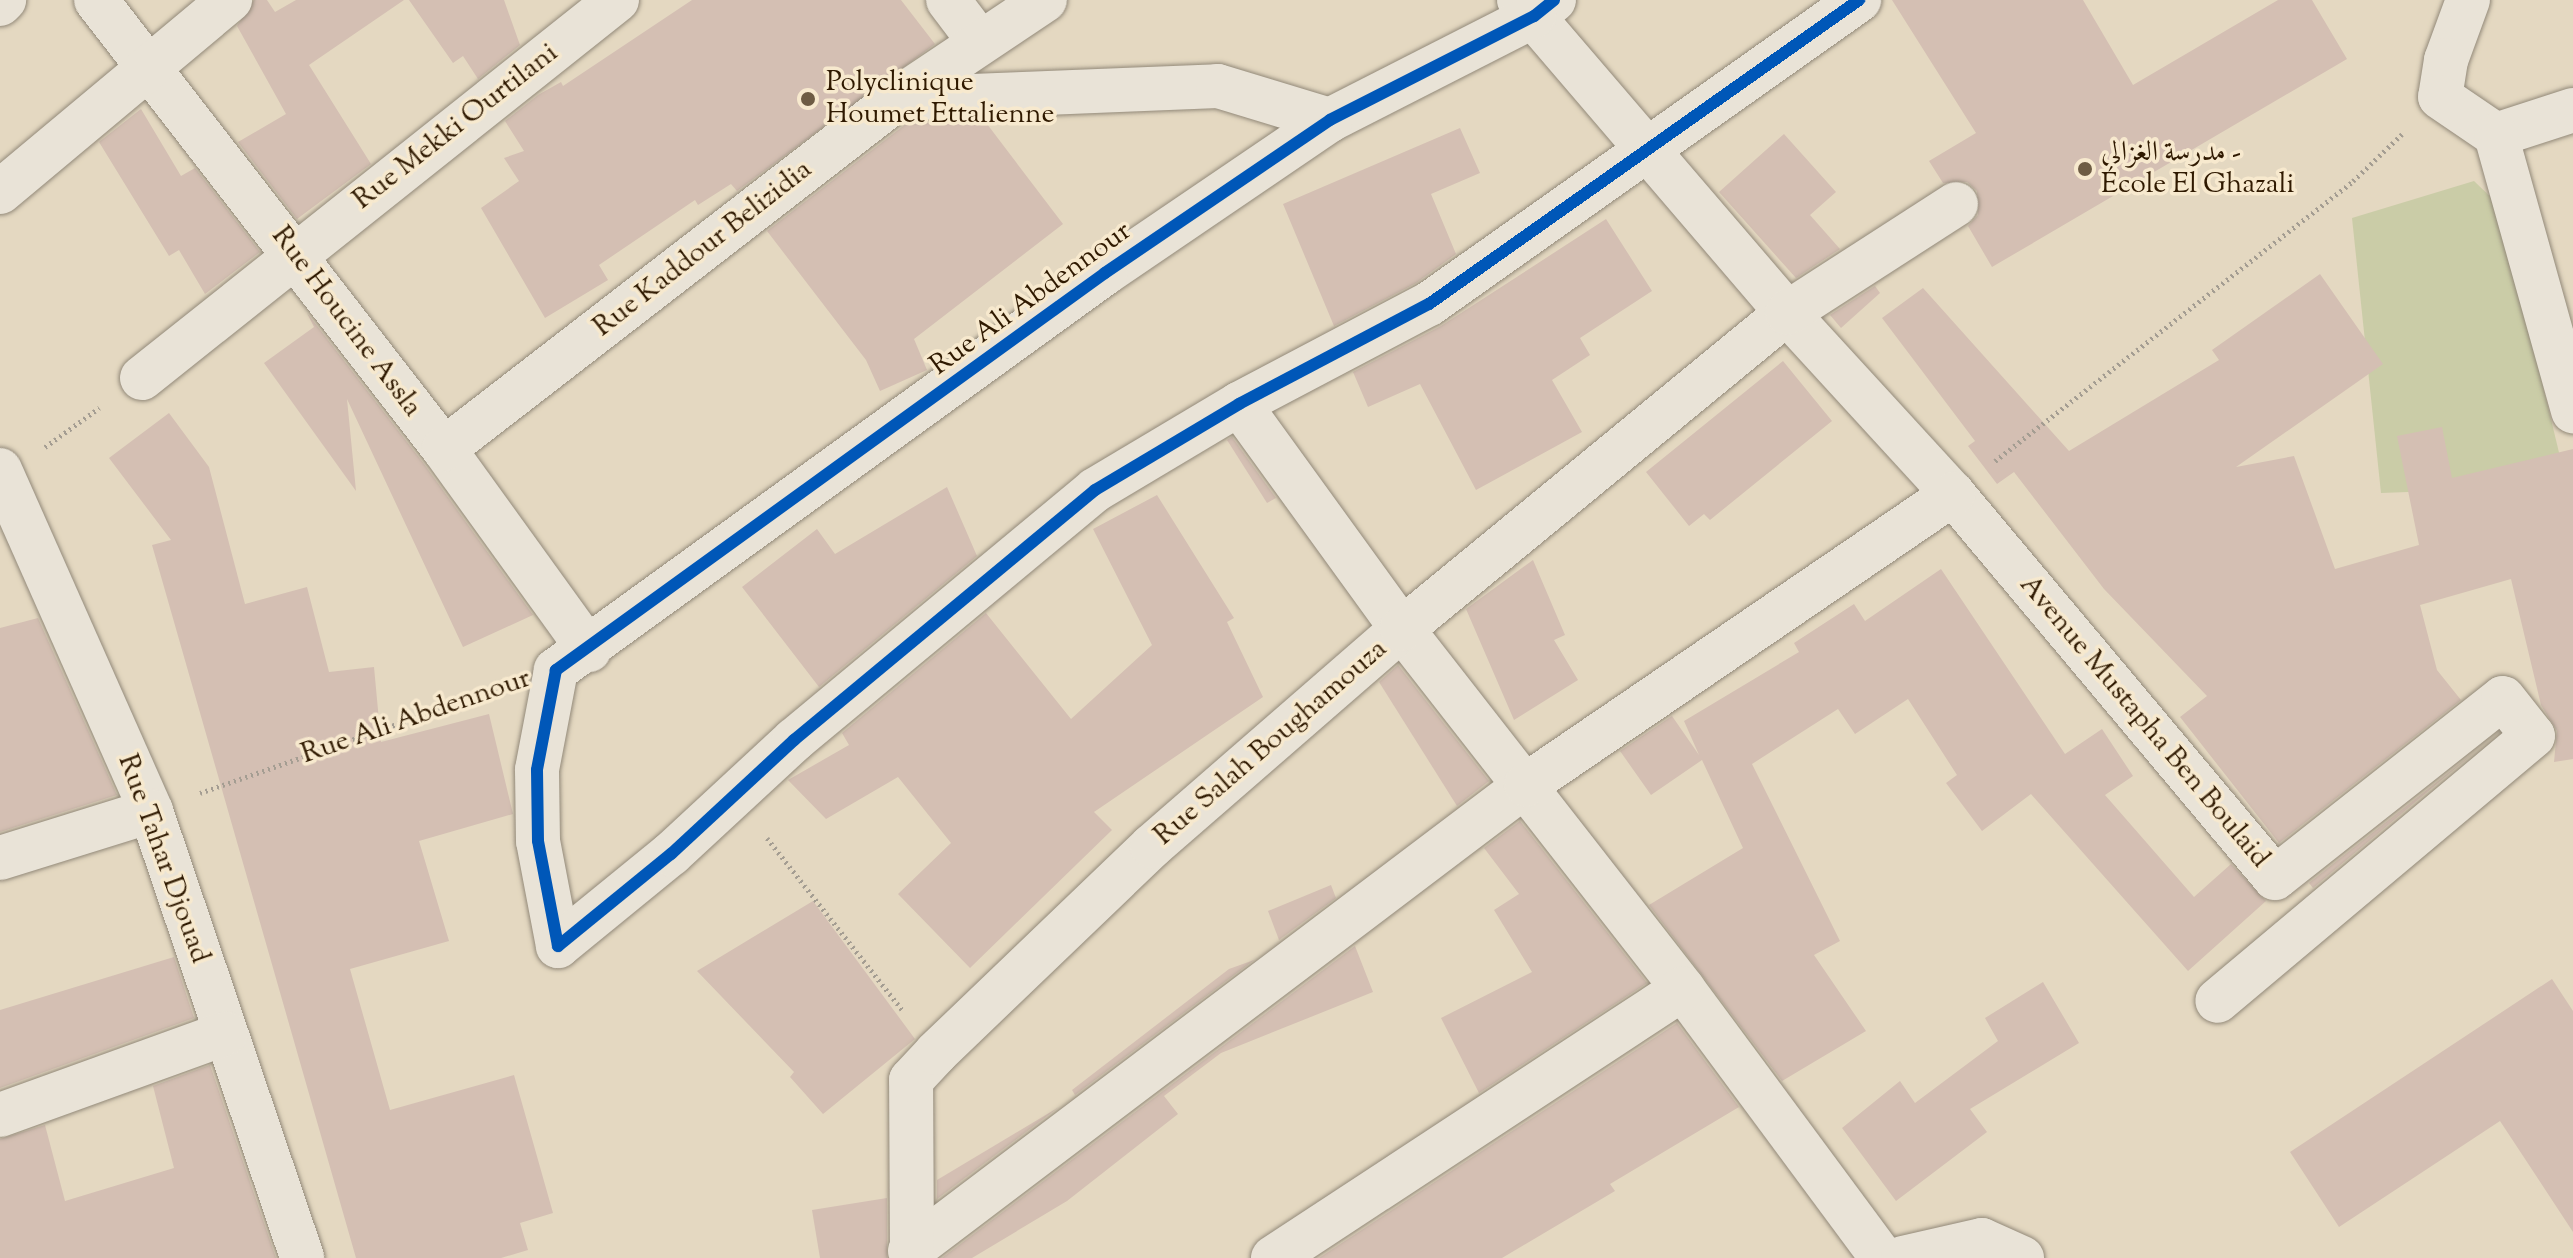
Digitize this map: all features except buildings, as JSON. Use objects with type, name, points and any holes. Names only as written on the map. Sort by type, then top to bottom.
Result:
[{"type":"street","name":"Rue Houcine Assla","points":[[96,0],[151,66],[444,449],[573,660]]},
{"type":"street","points":[[0,192],[230,0]]},
{"type":"street","name":"Rue Mekki Ourtilani","points":[[142,378],[617,0]]},
{"type":"street","points":[[948,0],[979,41]]},
{"type":"street","name":"Rue Kaddour Belizidia","points":[[444,449],[897,99],[979,41],[1045,0]]},
{"type":"street","points":[[573,660],[537,770],[538,841],[558,946],[1095,490],[1239,404],[1429,304],[1859,0]]},
{"type":"street","points":[[2468,0],[2446,60],[2440,97],[2496,135],[2573,411]]},
{"type":"street","name":"Avenue Mustapha Ben Boulaid","points":[[1536,5],[1648,150],[1787,313],[1953,494],[2275,878],[2503,698],[2533,736],[2217,1001]]},
{"type":"street","name":"Rue Ali Abdennour","points":[[573,660],[1105,273],[1330,120],[1536,5]]},
{"type":"street","points":[[897,99],[1218,86],[1330,120]]},
{"type":"street","points":[[2496,135],[2573,110]]},
{"type":"street","name":"Rue Salah Boughamouza","points":[[911,1254],[911,1080],[936,1053],[1152,846],[1402,629],[1787,313],[1956,204]]},
{"type":"street","points":[[1239,404],[1402,629],[1683,989],[1882,1258]]},
{"type":"street","name":"Rue Tahar Djouad","points":[[2,473],[151,811],[302,1258]]},
{"type":"street","points":[[911,1254],[1526,785],[1953,494]]},
{"type":"street","points":[[0,858],[151,811]]},
{"type":"street","points":[[1273,1258],[1683,989]]},
{"type":"street","points":[[0,1115],[226,1033]]},
{"type":"street","points":[[1903,1258],[1982,1240],[2022,1258]]},
{"type":"path","points":[[1953,494],[2353,181],[2440,97]]},
{"type":"path","points":[[2,473],[142,378]]},
{"type":"path","points":[[734,796],[936,1053]]},
{"type":"green space","points":[[2474,181],[2500,206],[2567,486],[2381,493],[2352,218]]},
{"type":"cycle path","points":[[1554,0],[1534,16],[1330,120],[1105,273],[556,670],[537,770],[538,841],[558,946],[671,854],[794,740],[1095,490],[1239,404],[1429,304],[1859,0]]},
{"type":"place","name":"Polyclinique Houmet Ettalienne","points":[[808,99]]},
{"type":"place","name":"مدرسة الغزالي - École El Ghazali","points":[[2085,169]]}]
